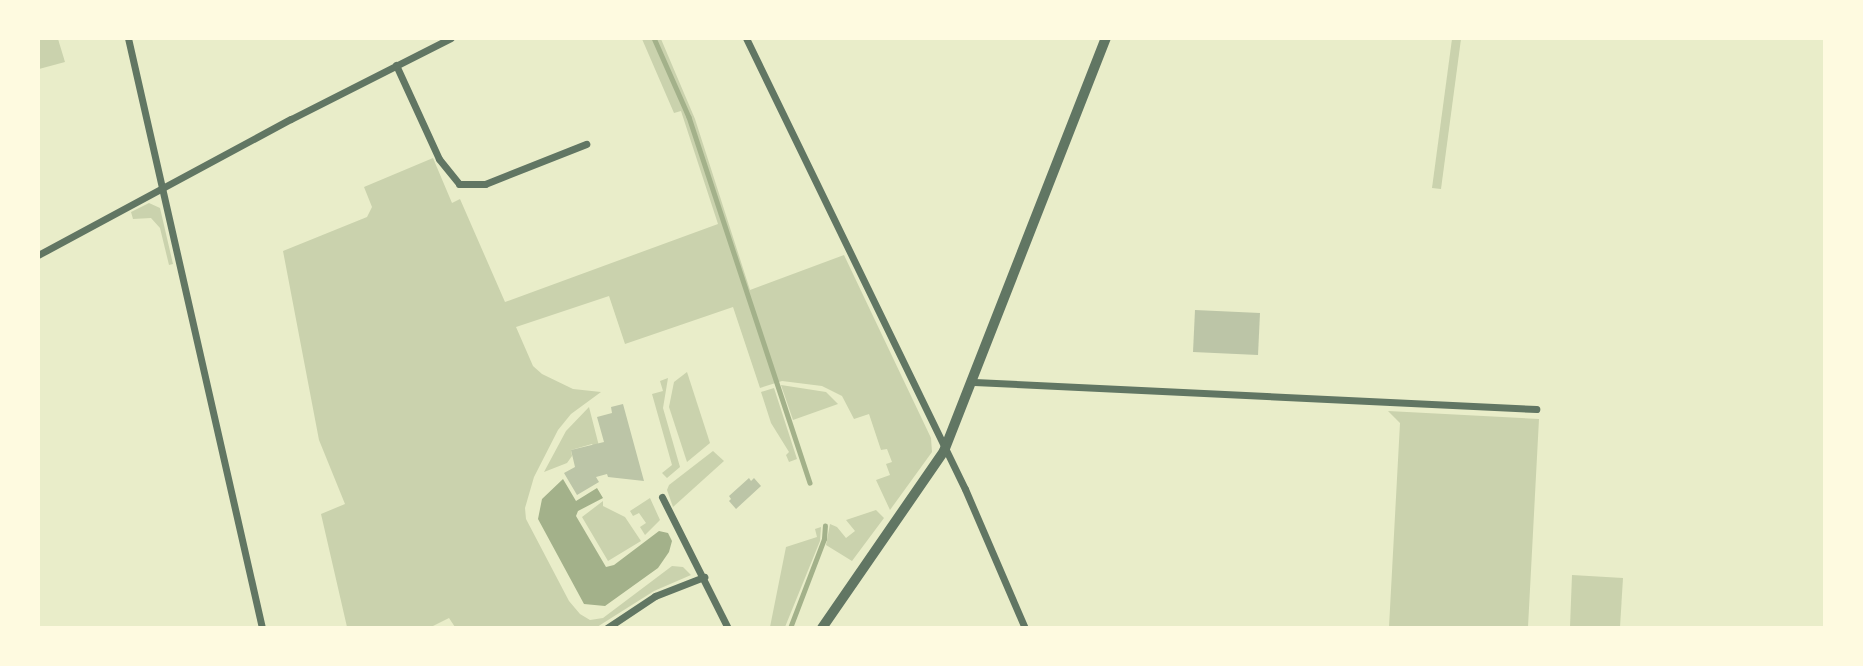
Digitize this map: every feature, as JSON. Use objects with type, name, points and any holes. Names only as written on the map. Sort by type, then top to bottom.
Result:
[{"type":"street","points":[[128,38],[262,628]]},
{"type":"street","points":[[38,255],[451,38]]},
{"type":"street","points":[[747,38],[944,452],[965,489],[1025,628]]},
{"type":"street","points":[[822,628],[944,452],[974,382],[1107,38]]},
{"type":"street","points":[[396,65],[439,159],[459,184],[485,184],[586,144]]},
{"type":"street","points":[[974,382],[1536,409]]},
{"type":"street","points":[[662,497],[727,628]]},
{"type":"street","points":[[607,628],[655,596],[704,577]]},
{"type":"shaded area","points":[[38,39],[58,39],[65,62],[39,69]]},
{"type":"shaded area","points":[[642,39],[661,39],[695,119],[750,290],[844,255],[931,438],[932,452],[890,510],[876,480],[890,475],[886,464],[892,462],[887,449],[881,450],[869,414],[854,419],[842,396],[822,386],[782,381],[760,388],[733,307],[625,344],[609,296],[516,327],[533,366],[542,374],[573,389],[601,392],[571,414],[558,430],[534,477],[525,508],[526,519],[569,601],[580,614],[590,620],[603,618],[672,566],[683,567],[691,575],[654,591],[597,627],[455,627],[449,618],[431,627],[347,627],[321,514],[345,504],[319,440],[283,251],[367,217],[372,207],[364,187],[433,158],[452,203],[460,199],[505,302],[718,224],[681,111],[674,113]]},
{"type":"shaded area","points":[[1452,39],[1461,39],[1441,189],[1432,188]]},
{"type":"shaded area","points":[[149,203],[160,208],[173,264],[169,265],[160,228],[151,218],[133,219],[131,212]]},
{"type":"shaded area","points":[[687,372],[710,443],[687,462],[669,407],[674,382]]},
{"type":"shaded area","points":[[668,378],[663,408],[680,467],[667,478],[662,473],[672,465],[652,394],[663,391],[660,381]]},
{"type":"shaded area","points":[[781,385],[826,392],[838,404],[793,420]]},
{"type":"shaded area","points":[[774,388],[797,459],[789,462],[786,455],[789,452],[771,423],[761,392]]},
{"type":"shaded area","points":[[589,407],[599,446],[594,447],[592,444],[571,450],[572,456],[567,463],[544,472],[566,431]]},
{"type":"shaded area","points":[[1388,411],[1539,419],[1528,627],[1389,627],[1400,423]]},
{"type":"shaded area","points":[[713,451],[724,461],[673,507],[667,490],[669,485]]},
{"type":"shaded area","points":[[563,479],[576,501],[597,488],[603,498],[578,511],[576,516],[606,567],[614,565],[659,531],[668,533],[672,541],[669,552],[658,568],[605,606],[584,604],[538,519],[542,499]]},
{"type":"shaded area","points":[[650,498],[660,520],[645,535],[640,527],[646,523],[639,513],[633,516],[630,511]]},
{"type":"shaded area","points":[[603,501],[603,506],[625,517],[641,541],[608,561],[582,517]]},
{"type":"shaded area","points":[[876,510],[884,518],[852,561],[826,545],[830,524],[837,527],[846,538],[855,531],[846,520]]},
{"type":"shaded area","points":[[821,527],[820,541],[785,627],[770,627],[786,547],[817,537],[815,529]]},
{"type":"shaded area","points":[[1572,575],[1623,578],[1620,627],[1570,627]]},
{"type":"building","points":[[1195,310],[1260,313],[1258,355],[1193,352]]},
{"type":"building","points":[[623,404],[644,481],[608,477],[607,474],[596,477],[599,482],[577,495],[564,473],[575,467],[571,450],[604,442],[597,417],[612,413],[611,407]]},
{"type":"building","points":[[749,478],[751,481],[754,478],[761,486],[736,509],[729,501],[729,496]]},
{"type":"waterway","points":[[654,38],[689,117],[810,482]]},
{"type":"waterway","points":[[790,628],[824,539],[825,526]]}]
